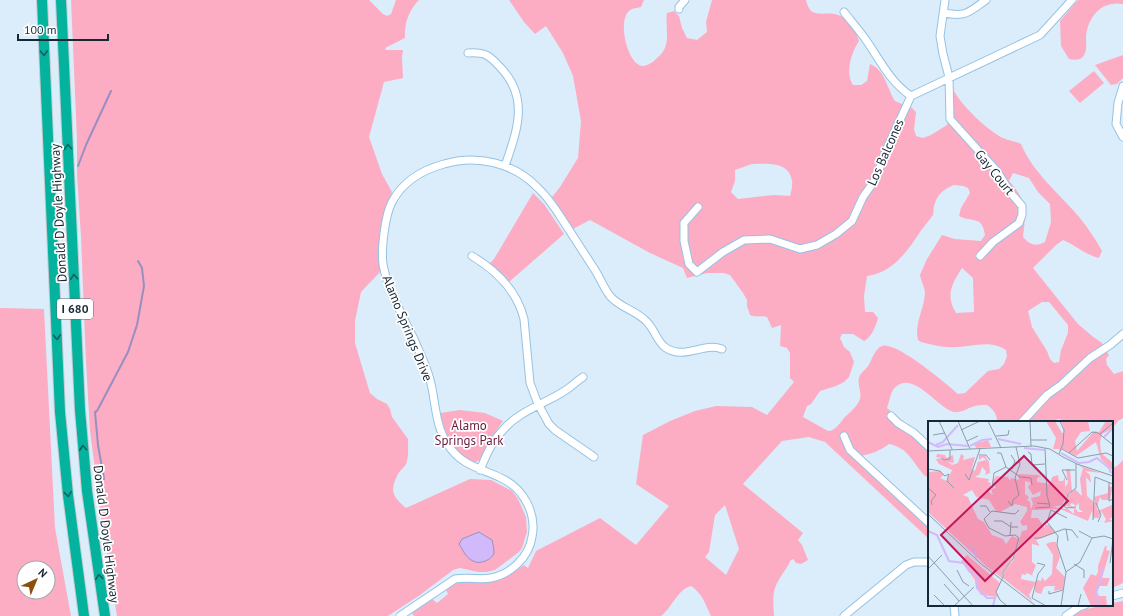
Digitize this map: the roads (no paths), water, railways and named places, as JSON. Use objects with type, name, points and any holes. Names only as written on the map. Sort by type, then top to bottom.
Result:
[{"type":"highway","name":"Donald D Doyle Highway","points":[[42,0],[60,412],[68,495],[84,616]]},
{"type":"highway","name":"Donald D Doyle Highway","points":[[61,0],[80,410],[88,491],[105,616]]},
{"type":"street","points":[[679,9],[685,0]]},
{"type":"street","name":"Gay Court","points":[[945,0],[940,36],[949,77],[950,119],[996,170],[1010,192],[1017,198],[1022,206],[1022,215],[1019,223],[993,242],[980,256]]},
{"type":"street","points":[[944,13],[958,15],[965,14],[986,0]]},
{"type":"street","points":[[844,12],[866,40],[885,69],[901,89],[911,96],[1040,35],[1072,0]]},
{"type":"street","points":[[468,53],[481,52],[498,64],[509,78],[517,96],[519,113],[518,124],[505,166]]},
{"type":"street","points":[[1123,86],[1118,103],[1116,124],[1123,137]]},
{"type":"street","name":"Los Balcones","points":[[698,207],[684,223],[684,241],[689,264],[697,272],[723,252],[744,240],[770,240],[800,249],[817,245],[836,234],[852,221],[863,197],[875,180],[888,146],[911,96]]},
{"type":"street","name":"Alamo Springs Drive","points":[[400,616],[455,579],[492,578],[505,572],[521,561],[529,550],[533,532],[533,522],[528,505],[520,492],[510,483],[463,462],[447,445],[438,423],[435,398],[429,375],[389,287],[383,266],[388,210],[400,189],[416,175],[434,166],[467,159],[480,160],[505,166],[524,176],[539,188],[551,203],[610,296],[618,303],[638,314],[647,322],[659,341],[665,347],[682,353],[710,347],[722,349]]},
{"type":"street","points":[[472,256],[489,267],[501,279],[514,295],[522,311],[530,383],[538,404],[549,424],[555,430],[594,456]]},
{"type":"street","points":[[1023,421],[1047,395],[1061,385],[1090,358],[1110,345],[1123,334]]},
{"type":"street","points":[[480,470],[492,444],[503,429],[522,414],[538,404],[565,391],[583,377]]},
{"type":"street","points":[[891,416],[898,423],[914,433],[928,446]]},
{"type":"street","points":[[844,436],[850,450],[928,522]]},
{"type":"street","points":[[844,616],[906,565],[914,562],[928,562]]},
{"type":"street","points":[[1113,596],[1123,593]]},
{"type":"street","points":[[954,606],[955,616]]},
{"type":"street","points":[[1066,616],[1082,606]]},
{"type":"waterway","points":[[78,166],[111,91]]},
{"type":"waterway","points":[[104,479],[98,445],[95,412],[97,411],[128,352],[137,325],[144,286],[142,268],[138,261]]},
{"type":"park label","name":"Alamo Springs Park","points":[[469,432]]}]
